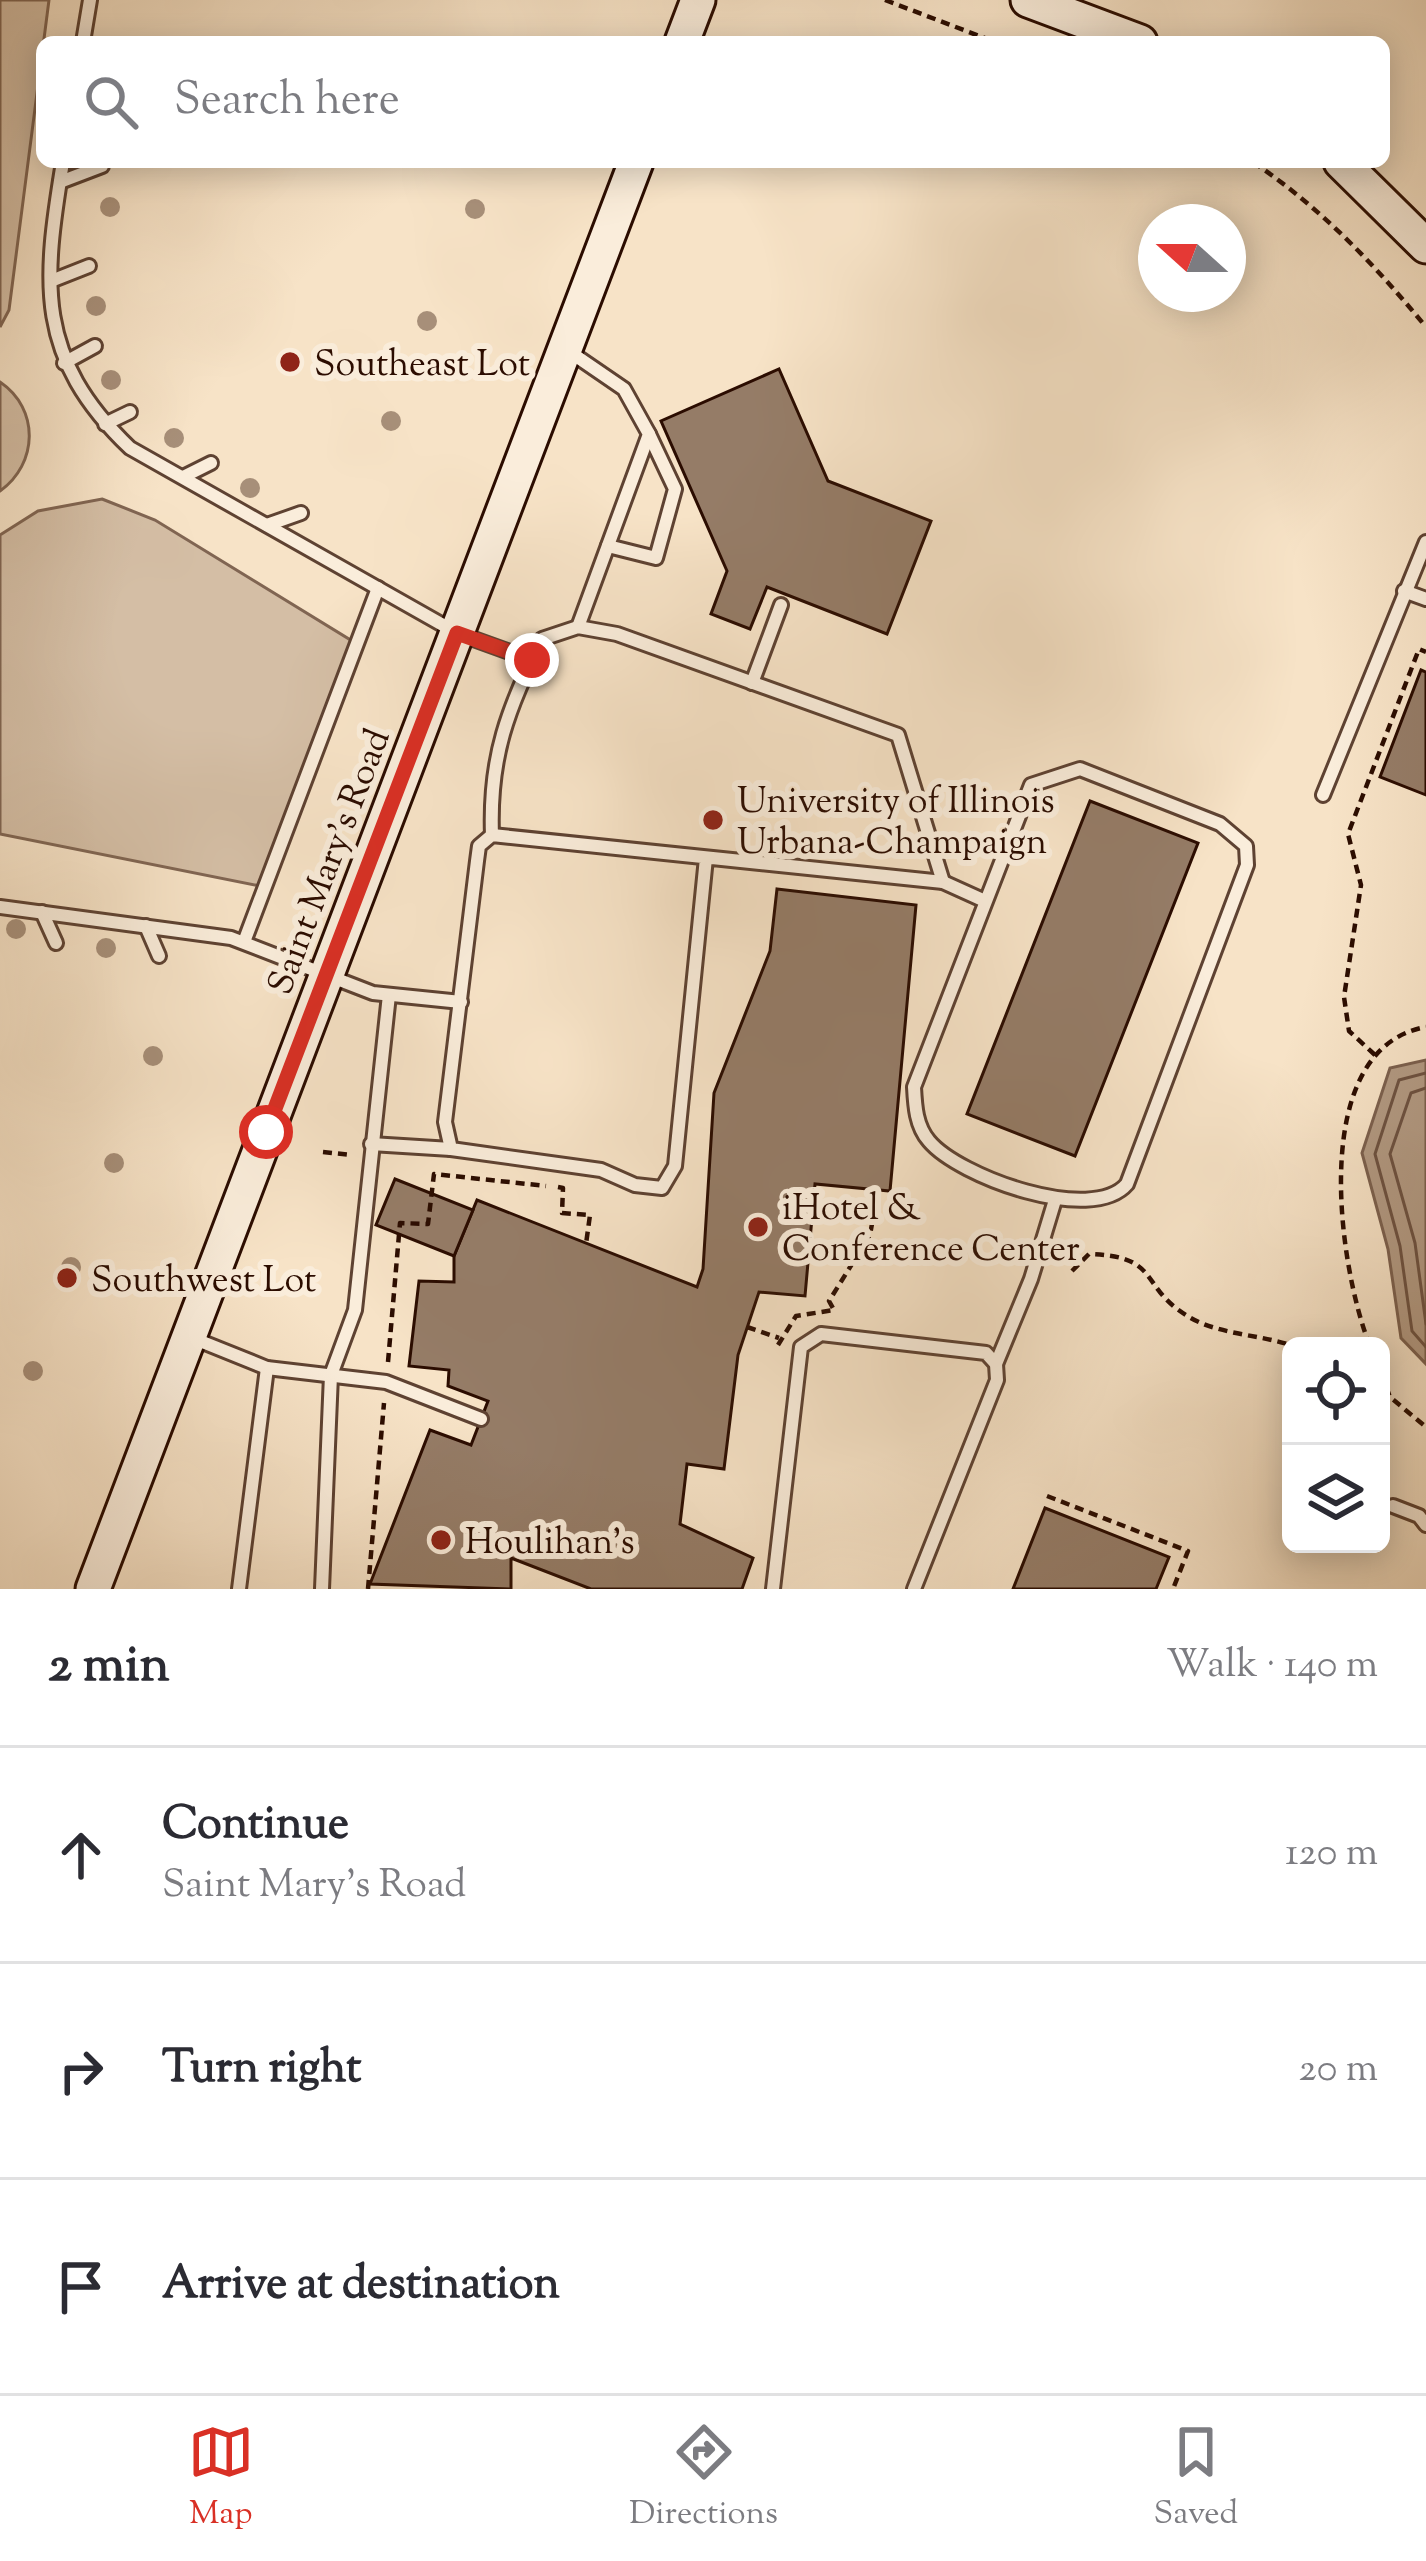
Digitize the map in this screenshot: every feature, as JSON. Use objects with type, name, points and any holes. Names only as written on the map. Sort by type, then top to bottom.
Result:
[{"type":"main road","points":[[684,36],[698,0]]},
{"type":"main road","points":[[1028,0],[1124,36]]},
{"type":"main road","name":"Saint Mary's Road","points":[[93,1589],[634,168]]},
{"type":"main road","points":[[1347,168],[1426,246]]},
{"type":"lane","points":[[84,36],[91,0]]},
{"type":"lane","points":[[63,168],[48,258],[64,363],[105,424],[130,448],[457,633],[532,660]]},
{"type":"lane","points":[[60,182],[96,168]]},
{"type":"lane","points":[[51,280],[88,266]]},
{"type":"lane","points":[[64,363],[95,346]]},
{"type":"lane","points":[[565,348],[624,389],[675,489],[656,558],[608,546]]},
{"type":"lane","points":[[105,424],[130,412]]},
{"type":"lane","points":[[578,627],[649,434]]},
{"type":"lane","points":[[183,478],[212,463]]},
{"type":"lane","points":[[267,525],[301,513]]},
{"type":"lane","points":[[1323,795],[1426,542]]},
{"type":"lane","points":[[244,942],[378,588]]},
{"type":"lane","points":[[1405,591],[1426,599]]},
{"type":"lane","points":[[752,683],[781,605]]},
{"type":"lane","points":[[492,835],[490,788],[498,736],[542,639],[578,627],[617,634],[898,735],[943,882]]},
{"type":"lane","points":[[1080,769],[1220,824],[1246,846],[1247,865],[1126,1184],[1117,1195],[1088,1204],[1055,1200],[951,1160],[927,1139],[915,1112],[914,1087],[985,902],[1031,785],[1058,772],[1080,769]]},
{"type":"lane","points":[[451,1149],[445,1122],[479,846],[492,835],[943,882],[985,902]]},
{"type":"lane","points":[[371,1144],[451,1149],[601,1171],[634,1184],[662,1188],[675,1166],[706,858]]},
{"type":"lane","points":[[0,907],[244,942],[326,976],[389,995],[461,1002]]},
{"type":"lane","points":[[41,912],[56,944]]},
{"type":"lane","points":[[146,926],[159,956]]},
{"type":"lane","points":[[322,1589],[331,1376],[355,1310],[389,995]]},
{"type":"lane","points":[[914,1589],[998,1380],[997,1364],[1055,1200]]},
{"type":"lane","points":[[773,1589],[801,1347],[810,1337],[821,1334],[986,1353],[997,1364]]},
{"type":"lane","points":[[189,1337],[267,1368],[386,1382],[481,1419]]},
{"type":"lane","points":[[239,1589],[267,1368]]},
{"type":"lane","points":[[1393,1506],[1419,1516],[1426,1525]]},
{"type":"path","points":[[885,0],[979,36]]},
{"type":"path","points":[[1261,168],[1328,220],[1379,269],[1426,328]]},
{"type":"path","points":[[1375,1055],[1349,1031],[1344,997],[1361,885],[1348,834],[1419,649],[1426,652]]},
{"type":"path","points":[[1366,1337],[1351,1298],[1343,1129],[1357,1086],[1375,1055],[1401,1031],[1426,1027]]},
{"type":"path","points":[[323,1152],[351,1155]]},
{"type":"path","points":[[368,1589],[400,1223],[428,1224],[434,1174],[563,1188],[562,1213],[590,1215],[586,1244]]},
{"type":"path","points":[[834,1310],[830,1301],[877,1219],[878,1190]]},
{"type":"path","points":[[1072,1271],[1089,1254],[1118,1255],[1146,1268],[1186,1316],[1282,1343]]},
{"type":"path","points":[[747,1327],[779,1338]]},
{"type":"path","points":[[1390,1397],[1426,1427]]},
{"type":"path","points":[[1047,1496],[1188,1551],[1173,1589]]},
{"type":"shaded area","points":[[0,0],[49,0],[44,36],[36,36],[36,101],[9,310],[0,327]]},
{"type":"shaded area","points":[[0,382],[22,407],[29,436],[22,466],[0,491]]},
{"type":"shaded area","points":[[102,499],[155,520],[357,644],[265,887],[0,834],[0,535],[38,511]]},
{"type":"water","points":[[1426,1060],[1426,1364],[1401,1338],[1388,1249],[1362,1153],[1390,1068]]},
{"type":"building","points":[[779,369],[828,481],[931,521],[887,634],[767,587],[750,629],[711,614],[727,571],[661,421]]},
{"type":"building","points":[[1421,670],[1426,672],[1426,795],[1380,777]]},
{"type":"building","points":[[1090,801],[1198,843],[1075,1156],[967,1114]]},
{"type":"building","name":"iHotel & Conference Center","points":[[777,889],[916,905],[890,1191],[815,1184],[805,1296],[759,1292],[738,1355],[724,1469],[687,1464],[680,1524],[753,1558],[742,1589],[591,1589],[511,1558],[511,1589],[370,1584],[430,1430],[471,1445],[488,1401],[448,1386],[449,1370],[409,1366],[419,1281],[454,1282],[454,1256],[477,1200],[697,1287],[703,1269],[714,1093],[770,951]]},
{"type":"building","points":[[395,1179],[473,1210],[454,1256],[376,1225]]},
{"type":"building","points":[[1045,1508],[1169,1557],[1156,1589],[1013,1589]]},
{"type":"place","name":"Southeast Lot","points":[[290,362]]},
{"type":"place","name":"University of Illinois Urbana-Champaign","points":[[713,820]]},
{"type":"place","name":"iHotel & Conference Center","points":[[758,1227]]},
{"type":"place","name":"Southwest Lot","points":[[67,1278]]},
{"type":"place","name":"Houlihan's","points":[[441,1540]]},
{"type":"route","points":[[266,1132],[457,633],[532,660]]}]
